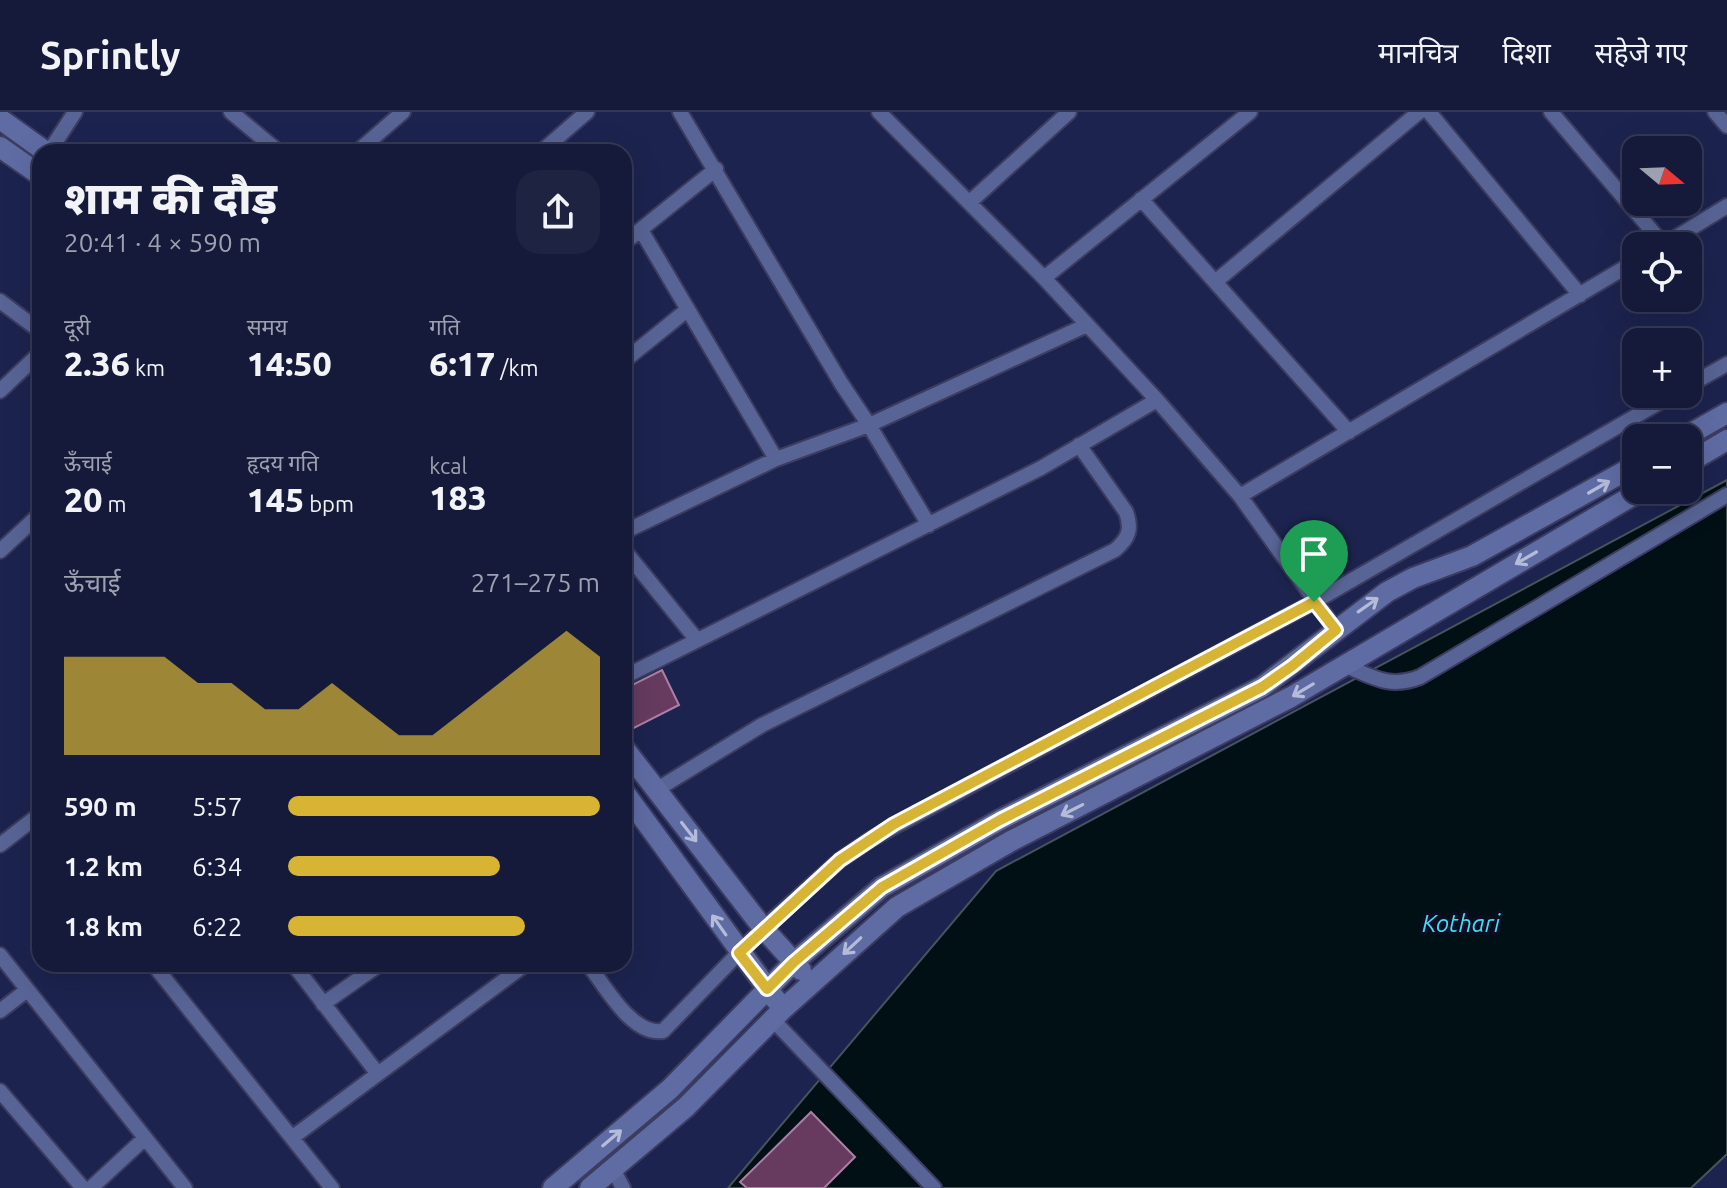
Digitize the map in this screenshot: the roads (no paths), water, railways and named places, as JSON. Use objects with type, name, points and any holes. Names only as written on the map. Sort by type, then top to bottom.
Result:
[{"type":"main road","points":[[0,119],[36,144]]},
{"type":"main road","points":[[0,147],[32,169]]},
{"type":"main road","points":[[1702,427],[1727,413]]},
{"type":"main road","points":[[1702,455],[1727,440]]},
{"type":"main road","points":[[553,1188],[670,1089],[794,962],[882,887],[1000,820],[1262,687],[1387,592],[1413,578],[1472,556],[1622,473]]},
{"type":"main road","points":[[590,1188],[686,1107],[778,1014],[897,907],[947,876],[1254,717],[1622,502]]},
{"type":"main road","points":[[632,758],[763,928],[812,983]]},
{"type":"main road","points":[[632,803],[767,989],[778,1014]]},
{"type":"street","points":[[53,144],[75,112]]},
{"type":"street","points":[[231,112],[269,144]]},
{"type":"street","points":[[550,144],[587,112]]},
{"type":"street","points":[[680,112],[929,525]]},
{"type":"street","points":[[879,112],[1044,278],[1157,400],[1240,496],[1336,630]]},
{"type":"street","points":[[970,202],[1052,117],[1069,112]]},
{"type":"street","points":[[1044,278],[1250,112]]},
{"type":"street","points":[[1215,282],[1419,112]]},
{"type":"street","points":[[1429,112],[1580,295]]},
{"type":"street","points":[[1551,112],[1652,232]]},
{"type":"street","points":[[1715,112],[1727,126]]},
{"type":"street","points":[[365,144],[394,115]]},
{"type":"street","points":[[632,237],[716,169]]},
{"type":"street","points":[[1141,199],[1349,432]]},
{"type":"street","points":[[1684,232],[1727,206]]},
{"type":"street","points":[[641,230],[776,459]]},
{"type":"street","points":[[1240,496],[1622,270]]},
{"type":"street","points":[[0,301],[32,325]]},
{"type":"street","points":[[632,355],[687,310]]},
{"type":"street","points":[[632,528],[776,459],[869,425],[1087,325]]},
{"type":"street","points":[[0,391],[32,361]]},
{"type":"street","points":[[1702,378],[1727,364]]},
{"type":"street","points":[[632,673],[1041,468],[1157,400]]},
{"type":"street","points":[[594,972],[636,1025],[656,1032],[670,1026],[763,928],[840,860],[894,824],[1314,602],[1650,408]]},
{"type":"street","points":[[656,790],[762,725],[1124,543],[1129,534],[1126,512],[1079,445]]},
{"type":"street","points":[[1344,665],[1396,684],[1420,677],[1727,495]]},
{"type":"street","points":[[0,551],[32,521]]},
{"type":"street","points":[[632,560],[697,640]]},
{"type":"street","points":[[0,845],[32,822]]},
{"type":"street","points":[[0,955],[185,1188]]},
{"type":"street","points":[[159,972],[332,1188]]},
{"type":"street","points":[[299,972],[378,1074]]},
{"type":"street","points":[[323,1004],[369,972]]},
{"type":"street","points":[[293,1137],[515,972]]},
{"type":"street","points":[[0,1011],[27,990]]},
{"type":"street","points":[[778,1014],[934,1188]]},
{"type":"street","points":[[0,1091],[83,1188]]},
{"type":"street","points":[[91,1188],[145,1138]]},
{"type":"street","points":[[613,1169],[623,1188]]},
{"type":"water","name":"Kothari","points":[[1727,480],[1727,1154],[1691,1188],[728,1188],[996,871],[1682,504],[1702,504],[1702,493]]}]
